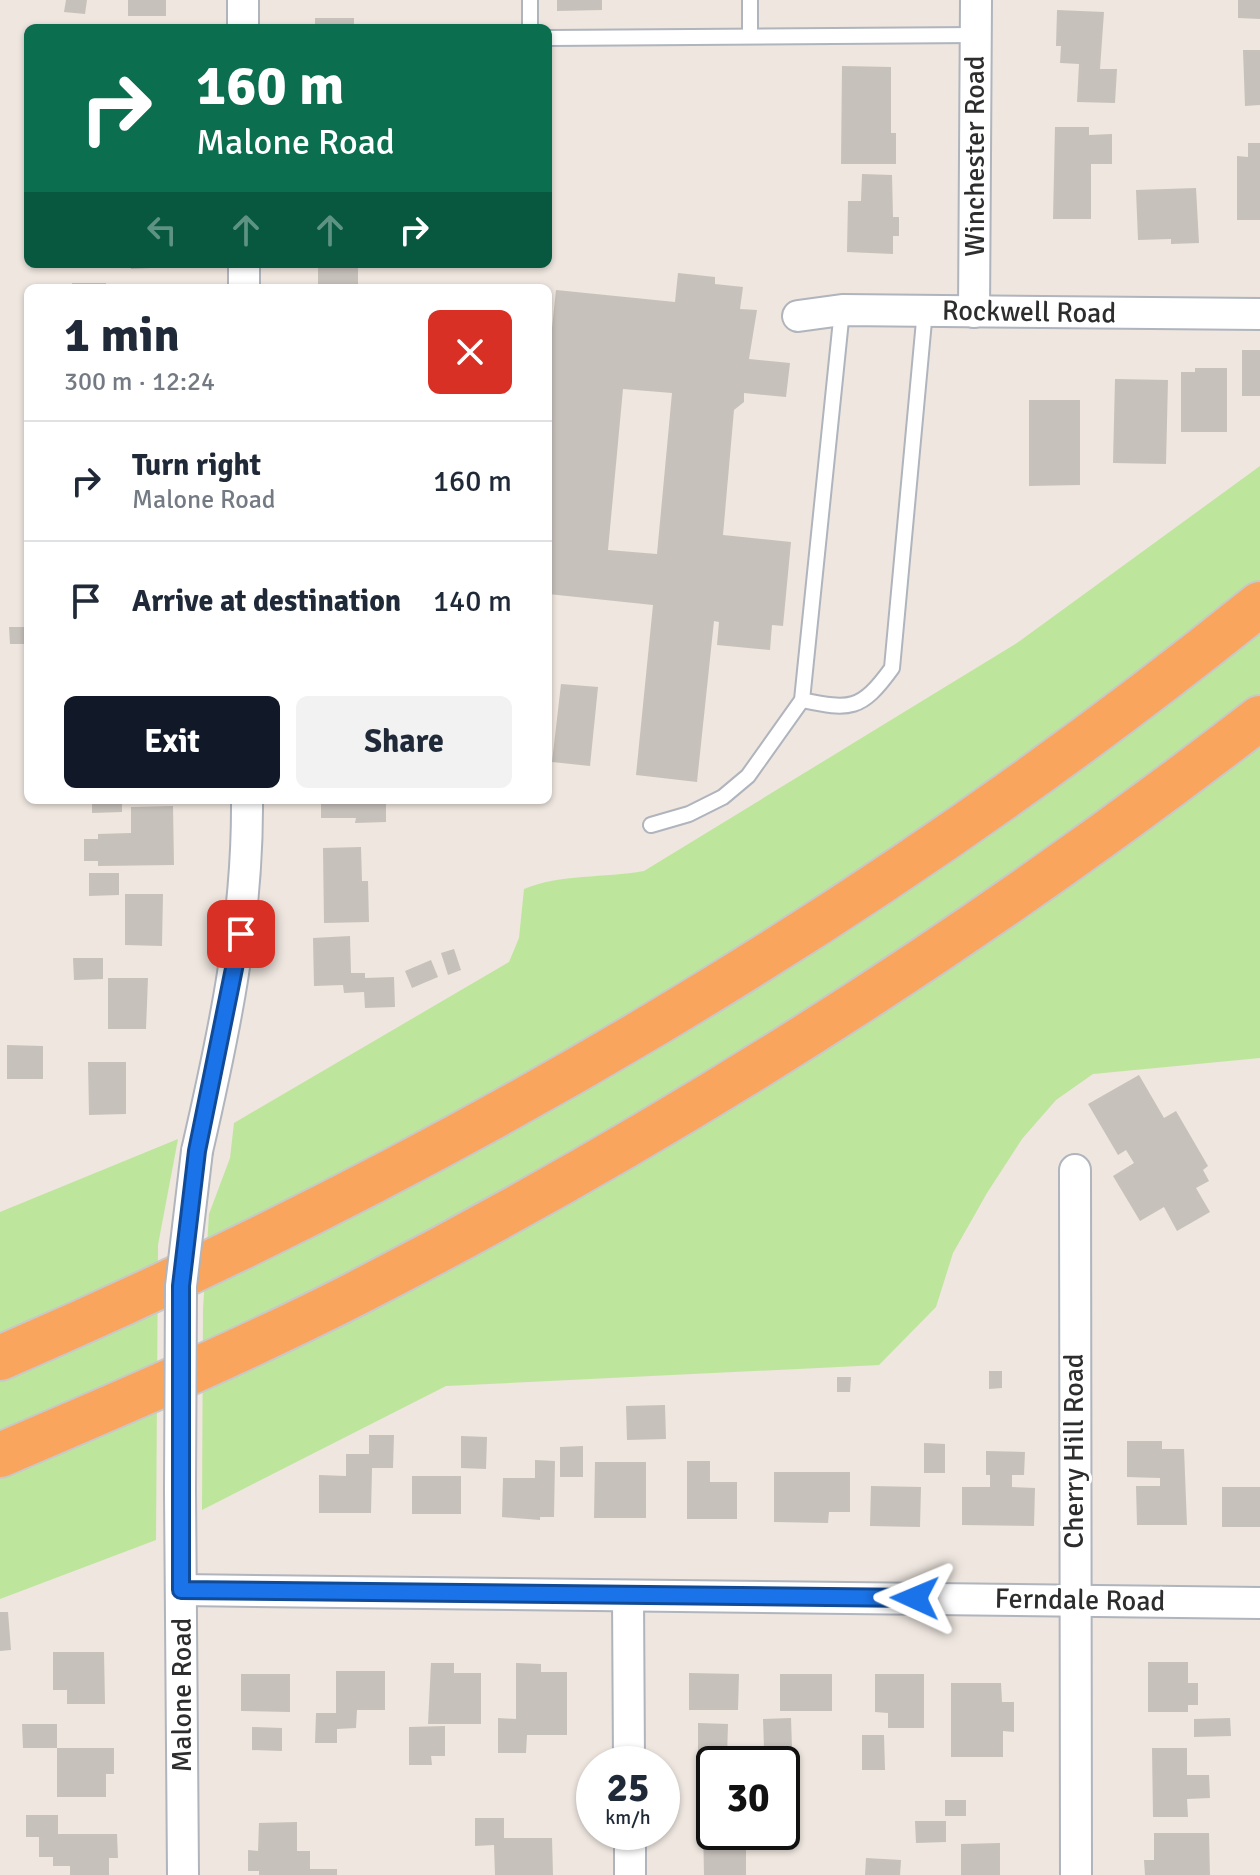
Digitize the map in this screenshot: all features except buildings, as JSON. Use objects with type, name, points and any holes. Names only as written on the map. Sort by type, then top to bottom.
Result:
[{"type":"highway","points":[[0,1358],[234,1253],[316,1212],[630,1038],[781,946],[1017,788],[1260,604]]},
{"type":"highway","points":[[0,1455],[341,1301],[615,1153],[723,1089],[950,944],[1164,792],[1260,718]]},
{"type":"street","points":[[243,0],[243,24]]},
{"type":"street","name":"Winchester Road","points":[[974,312],[976,0]]},
{"type":"street","name":"Rockwell Road","points":[[798,316],[842,310],[1260,314]]},
{"type":"street","name":"Malone Road","points":[[183,1875],[181,1286],[197,1151],[241,934],[247,883],[247,804]]},
{"type":"street","name":"Cherry Hill Road","points":[[1075,1170],[1076,1875]]},
{"type":"street","name":"Ferndale Road","points":[[181,1590],[1260,1603]]},
{"type":"street","points":[[628,1596],[629,1746]]},
{"type":"street","points":[[630,1850],[630,1875]]},
{"type":"lane","points":[[530,0],[530,24]]},
{"type":"lane","points":[[750,0],[750,34]]},
{"type":"lane","points":[[552,38],[750,34],[976,35]]},
{"type":"lane","points":[[651,825],[689,814],[723,797],[748,776],[802,700],[842,310]]},
{"type":"lane","points":[[802,700],[841,708],[862,701],[878,688],[892,668],[925,310]]},
{"type":"green space","points":[[1260,466],[1260,1058],[1093,1074],[1056,1100],[1022,1139],[987,1193],[953,1253],[936,1307],[879,1365],[446,1386],[202,1510],[203,1309],[209,1214],[230,1158],[234,1123],[509,962],[519,938],[524,889],[568,879],[644,871],[1017,643]]},
{"type":"green space","points":[[178,1139],[158,1245],[156,1540],[0,1599],[0,1212]]},
{"type":"route","points":[[241,934],[218,1062],[197,1151],[181,1286],[181,1590],[915,1598]]}]
